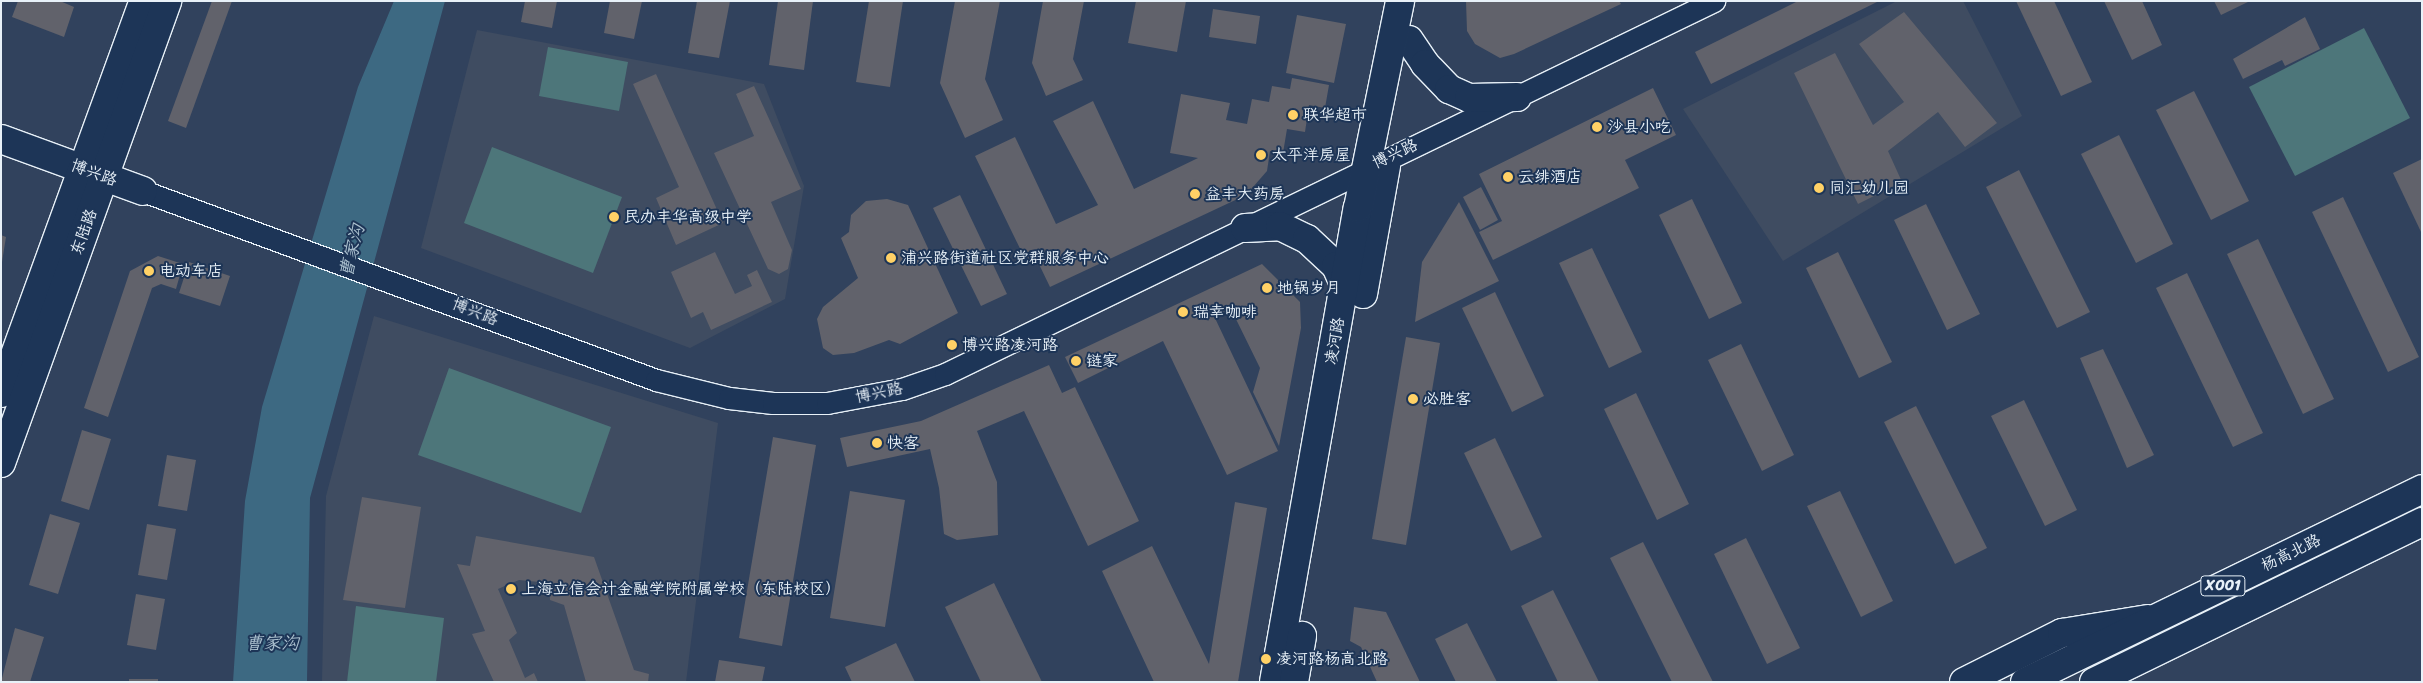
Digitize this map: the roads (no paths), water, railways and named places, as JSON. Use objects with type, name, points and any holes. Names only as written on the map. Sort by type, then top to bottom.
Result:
[{"type":"main road","name":"东陆路","points":[[1,463],[94,173],[144,1]]},
{"type":"main road","name":"东陆路","points":[[1,393],[167,1]]},
{"type":"main road","name":"凌河路","points":[[1294,682],[1378,162],[1400,1]]},
{"type":"main road","name":"凌河路","points":[[1274,682],[1345,286],[1410,40],[1417,1]]},
{"type":"main road","points":[[1410,40],[1425,64],[1449,89],[1469,98],[1517,97]]},
{"type":"main road","name":"博兴路","points":[[1,139],[144,191]]},
{"type":"main road","points":[[1245,228],[1280,226],[1307,239],[1336,266],[1345,286]]},
{"type":"main road","name":"杨高北路","points":[[2025,682],[2422,489]]},
{"type":"main road","name":"杨高北路","points":[[2094,682],[2422,522]]},
{"type":"main road","name":"杨高北路","points":[[1964,682],[2062,633],[2159,617]]},
{"type":"main road","name":"杨高北路","points":[[2128,682],[2173,644]]},
{"type":"street","name":"博兴路","points":[[144,191],[680,387],[751,401],[827,403],[902,389],[945,374],[1378,162],[1714,1]]},
{"type":"water","name":"曹家沟","points":[[394,1],[445,1],[310,498],[307,682],[233,682],[245,501],[262,407],[358,87]]},
{"type":"place","name":"联华超市","points":[[1293,115]]},
{"type":"place","name":"沙县小吃","points":[[1597,127]]},
{"type":"place","name":"太平洋房屋","points":[[1261,155]]},
{"type":"place","name":"云绯酒店","points":[[1508,177]]},
{"type":"place","name":"同汇幼儿园","points":[[1819,188]]},
{"type":"place","name":"益丰大药房","points":[[1195,194]]},
{"type":"place","name":"民办丰华高级中学","points":[[614,217]]},
{"type":"place","name":"浦兴路街道社区党群服务中心","points":[[891,258]]},
{"type":"place","name":"电动车店","points":[[149,271]]},
{"type":"place","name":"地锅岁月","points":[[1267,288]]},
{"type":"place","name":"瑞幸咖啡","points":[[1183,312]]},
{"type":"place","name":"博兴路凌河路","points":[[952,345]]},
{"type":"place","name":"链家","points":[[1076,361]]},
{"type":"place","name":"必胜客","points":[[1413,399]]},
{"type":"place","name":"快客","points":[[877,443]]},
{"type":"place","name":"上海立信会计金融学院附属学校（东陆校区）","points":[[511,589]]},
{"type":"place","name":"凌河路杨高北路","points":[[1266,659]]}]
